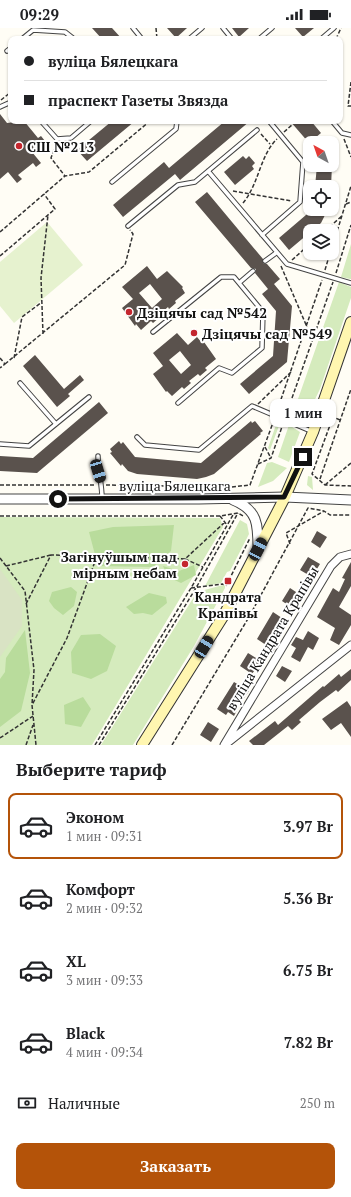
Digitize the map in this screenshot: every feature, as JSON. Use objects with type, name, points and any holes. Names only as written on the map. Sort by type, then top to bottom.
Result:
[{"type":"main road","points":[[142,745],[224,615],[284,497],[313,432],[351,322]]},
{"type":"street","name":"вуліца Бялецкага","points":[[0,499],[102,500],[230,495],[351,500]]},
{"type":"street","points":[[230,495],[243,504],[255,517],[258,549]]},
{"type":"street","name":"вуліца Кандрата Крапівы","points":[[225,745],[331,566],[340,557],[351,554]]},
{"type":"street","points":[[225,745],[351,645]]},
{"type":"lane","points":[[133,28],[140,36]]},
{"type":"lane","points":[[193,36],[202,28]]},
{"type":"lane","points":[[223,28],[230,36]]},
{"type":"lane","points":[[263,36],[272,28]]},
{"type":"lane","points":[[325,36],[334,28]]},
{"type":"lane","points":[[26,36],[33,30],[66,30]]},
{"type":"lane","points":[[44,124],[57,139],[71,138],[87,124]]},
{"type":"lane","points":[[112,182],[176,129],[177,124]]},
{"type":"lane","points":[[262,235],[300,202],[303,162],[271,124]]},
{"type":"lane","points":[[334,124],[342,133],[351,135]]},
{"type":"lane","points":[[128,226],[178,184],[195,182],[257,130]]},
{"type":"lane","points":[[208,171],[276,253],[287,264],[351,283]]},
{"type":"lane","points":[[265,261],[276,253]]},
{"type":"lane","points":[[239,283],[253,271]]},
{"type":"lane","points":[[153,332],[221,277],[234,277],[263,312],[262,348],[232,373],[219,368],[178,403]]},
{"type":"lane","points":[[20,383],[56,424]]},
{"type":"lane","points":[[0,444],[29,446],[88,397]]},
{"type":"lane","points":[[137,437],[145,445],[198,450],[248,408],[255,406],[313,432]]},
{"type":"lane","points":[[98,456],[98,471],[102,485],[102,500]]},
{"type":"path","points":[[351,82],[348,106],[351,106]]},
{"type":"path","points":[[0,101],[8,94]]},
{"type":"path","points":[[0,232],[65,176],[89,172],[146,124]]},
{"type":"path","points":[[239,208],[251,193],[270,145],[257,130]]},
{"type":"path","points":[[342,133],[351,157]]},
{"type":"path","points":[[57,139],[50,158],[65,176]]},
{"type":"path","points":[[339,227],[351,186]]},
{"type":"path","points":[[225,190],[300,202]]},
{"type":"path","points":[[0,256],[55,209],[44,194]]},
{"type":"path","points":[[346,204],[351,202]]},
{"type":"path","points":[[43,334],[41,278],[48,215]]},
{"type":"path","points":[[333,224],[343,215]]},
{"type":"path","points":[[258,464],[271,458],[335,278],[351,225]]},
{"type":"path","points":[[0,368],[14,359],[125,265],[133,234],[128,226]]},
{"type":"path","points":[[287,264],[303,250]]},
{"type":"path","points":[[276,253],[307,327]]},
{"type":"path","points":[[0,485],[250,486],[307,327],[328,260]]},
{"type":"path","points":[[14,359],[22,317],[42,302]]},
{"type":"path","points":[[0,358],[5,364]]},
{"type":"path","points":[[255,406],[292,370]]},
{"type":"path","points":[[319,480],[351,389]]},
{"type":"path","points":[[340,420],[333,418],[312,474],[325,485],[351,486]]},
{"type":"path","points":[[264,446],[271,458]]},
{"type":"path","points":[[325,485],[351,463]]},
{"type":"path","points":[[230,495],[231,487]]},
{"type":"path","points":[[172,745],[249,617],[290,544],[308,508],[324,510],[330,515],[351,515]]},
{"type":"path","points":[[290,544],[286,533],[324,510]]},
{"type":"path","points":[[99,745],[196,588],[238,513]]},
{"type":"path","points":[[0,516],[220,516],[238,513],[248,519]]},
{"type":"path","points":[[95,745],[191,588],[232,515]]},
{"type":"path","points":[[220,516],[227,525]]},
{"type":"path","points":[[185,559],[225,522]]},
{"type":"path","points":[[191,588],[223,584],[226,586],[251,534]]},
{"type":"path","points":[[6,566],[51,555],[185,559],[203,567]]},
{"type":"path","points":[[26,604],[51,555]]},
{"type":"path","points":[[32,705],[67,638],[96,556]]},
{"type":"path","points":[[0,558],[25,591],[34,670],[32,705],[36,745]]},
{"type":"path","points":[[0,738],[33,716]]},
{"type":"path","points":[[26,745],[34,723]]},
{"type":"green space","points":[[47,222],[83,265],[14,323],[0,306],[0,262]]},
{"type":"green space","points":[[351,244],[351,279],[350,279],[341,277]]},
{"type":"green space","points":[[339,282],[351,287],[351,298],[320,389],[305,420],[301,422],[291,419]]},
{"type":"green space","points":[[277,422],[280,423],[270,450],[268,448]]},
{"type":"green space","points":[[289,425],[300,432],[289,462],[278,457]]},
{"type":"green space","points":[[272,462],[287,468],[273,481],[258,487],[267,463]]},
{"type":"green space","points":[[308,476],[312,477],[313,490],[307,485]]},
{"type":"green space","points":[[0,517],[220,518],[223,527],[92,745],[0,745]]},
{"type":"green space","points":[[240,520],[247,524],[249,534],[230,571],[227,572],[221,583],[205,586]]},
{"type":"green space","points":[[174,525],[171,551],[153,567],[98,566],[89,532],[113,527]]},
{"type":"green space","points":[[194,565],[196,575],[181,583],[168,577],[163,566],[179,571]]},
{"type":"green space","points":[[0,569],[22,600],[22,626],[0,657]]},
{"type":"green space","points":[[223,585],[225,588],[194,646],[133,745],[101,745],[197,592]]},
{"type":"green space","points":[[71,587],[77,592],[74,606],[63,615],[54,608],[49,601],[52,592]]},
{"type":"green space","points":[[149,593],[166,597],[167,603],[152,615],[143,613],[134,614],[126,607]]},
{"type":"green space","points":[[25,630],[30,673],[21,711],[0,727],[0,679],[5,672],[6,658]]},
{"type":"green space","points":[[100,634],[116,646],[107,671],[91,679],[72,673],[71,652],[81,635]]},
{"type":"green space","points":[[83,697],[91,709],[81,727],[65,724],[64,705]]},
{"type":"building","points":[[92,28],[112,28],[119,36],[99,36]]},
{"type":"building","points":[[167,28],[187,28],[178,36],[174,36]]},
{"type":"building","points":[[232,28],[249,28],[240,36],[238,36]]},
{"type":"building","points":[[295,28],[314,28],[304,36],[302,36]]},
{"type":"building","name":"СШ №213","points":[[0,114],[8,124],[26,124],[38,138],[41,136],[45,141],[32,152],[41,163],[36,167],[33,163],[18,175],[22,179],[17,183],[8,172],[0,179]]},
{"type":"building","points":[[108,124],[131,124],[87,161],[77,150]]},
{"type":"building","points":[[221,124],[246,124],[180,180],[175,174],[123,217],[113,205],[164,162],[169,168]]},
{"type":"building","points":[[293,124],[314,124],[321,133],[317,136],[303,136]]},
{"type":"building","points":[[243,156],[246,159],[249,156],[255,163],[252,166],[254,169],[235,185],[224,172]]},
{"type":"building","points":[[316,172],[332,172],[331,180],[316,180]]},
{"type":"building","points":[[207,192],[263,259],[263,263],[267,264],[280,279],[274,284],[292,306],[287,362],[249,394],[240,384],[273,356],[276,311],[262,294],[268,289],[255,273],[256,269],[251,268],[195,202]]},
{"type":"building","points":[[305,216],[324,216],[320,224],[303,224],[303,238],[289,250],[279,238]]},
{"type":"building","points":[[147,266],[157,279],[167,271],[183,287],[182,288],[185,293],[175,301],[176,303],[169,309],[168,307],[159,315],[160,317],[153,323],[151,321],[141,330],[136,324],[135,326],[122,308],[133,299],[122,287]],"holes":[[[150,284],[162,299],[152,308],[139,293]]]},
{"type":"building","points":[[177,333],[188,345],[197,337],[202,343],[204,342],[216,359],[205,368],[207,370],[200,376],[198,374],[189,381],[191,383],[184,389],[182,387],[172,396],[167,391],[166,392],[153,374],[163,366],[153,353]],"holes":[[[180,351],[191,365],[181,374],[169,360]]]},
{"type":"building","points":[[35,355],[64,389],[80,375],[84,380],[68,394],[70,396],[57,407],[23,366]]},
{"type":"building","points":[[99,402],[108,413],[37,473],[0,471],[0,456],[33,458]]},
{"type":"building","points":[[251,421],[252,423],[255,421],[263,431],[260,433],[261,434],[214,474],[206,477],[197,479],[137,474],[128,471],[122,464],[121,466],[110,453],[112,452],[110,449],[119,441],[121,444],[123,442],[135,457],[201,463]]},
{"type":"building","points":[[317,531],[327,537],[320,548],[311,542]]},
{"type":"building","points":[[308,557],[320,564],[312,577],[300,570]]},
{"type":"building","points":[[351,562],[351,586],[339,607],[351,615],[351,625],[339,645],[330,640],[335,628],[317,617],[333,588],[339,592],[345,579],[342,578]]},
{"type":"building","points":[[290,588],[302,596],[294,609],[282,601]]},
{"type":"building","points":[[273,612],[282,618],[271,634],[276,637],[271,646],[275,648],[272,653],[267,650],[269,647],[257,639]]},
{"type":"building","points":[[308,631],[319,638],[313,650],[308,647],[300,662],[291,657],[296,648],[291,645],[296,637],[303,640]]},
{"type":"building","points":[[248,653],[261,661],[252,674],[240,666]]},
{"type":"building","points":[[282,666],[292,671],[285,682],[276,676]]},
{"type":"building","points":[[351,669],[351,680],[338,692],[336,690],[320,702],[299,720],[301,722],[292,730],[288,726],[264,745],[253,745],[249,741],[275,721],[278,725],[323,686],[324,687],[339,674],[341,677]]},
{"type":"building","points":[[234,682],[249,691],[244,698],[239,694],[232,705],[238,708],[234,716],[228,712],[226,715],[217,709]]},
{"type":"building","points":[[347,701],[351,707],[351,737],[341,723],[331,730],[322,719]]},
{"type":"building","points":[[208,722],[219,729],[211,742],[200,735]]},
{"type":"place","name":"СШ №213","points":[[19,146]]},
{"type":"place","name":"Дзіцячы сад №542","points":[[129,312]]},
{"type":"place","name":"Дзіцячы сад №549","points":[[194,333]]},
{"type":"place","name":"Загінуўшым пад мірным небам","points":[[185,564]]},
{"type":"place","name":"Кандрата Крапівы","points":[[228,581]]},
{"type":"route","points":[[58,499],[199,499],[284,497],[303,457]]}]
